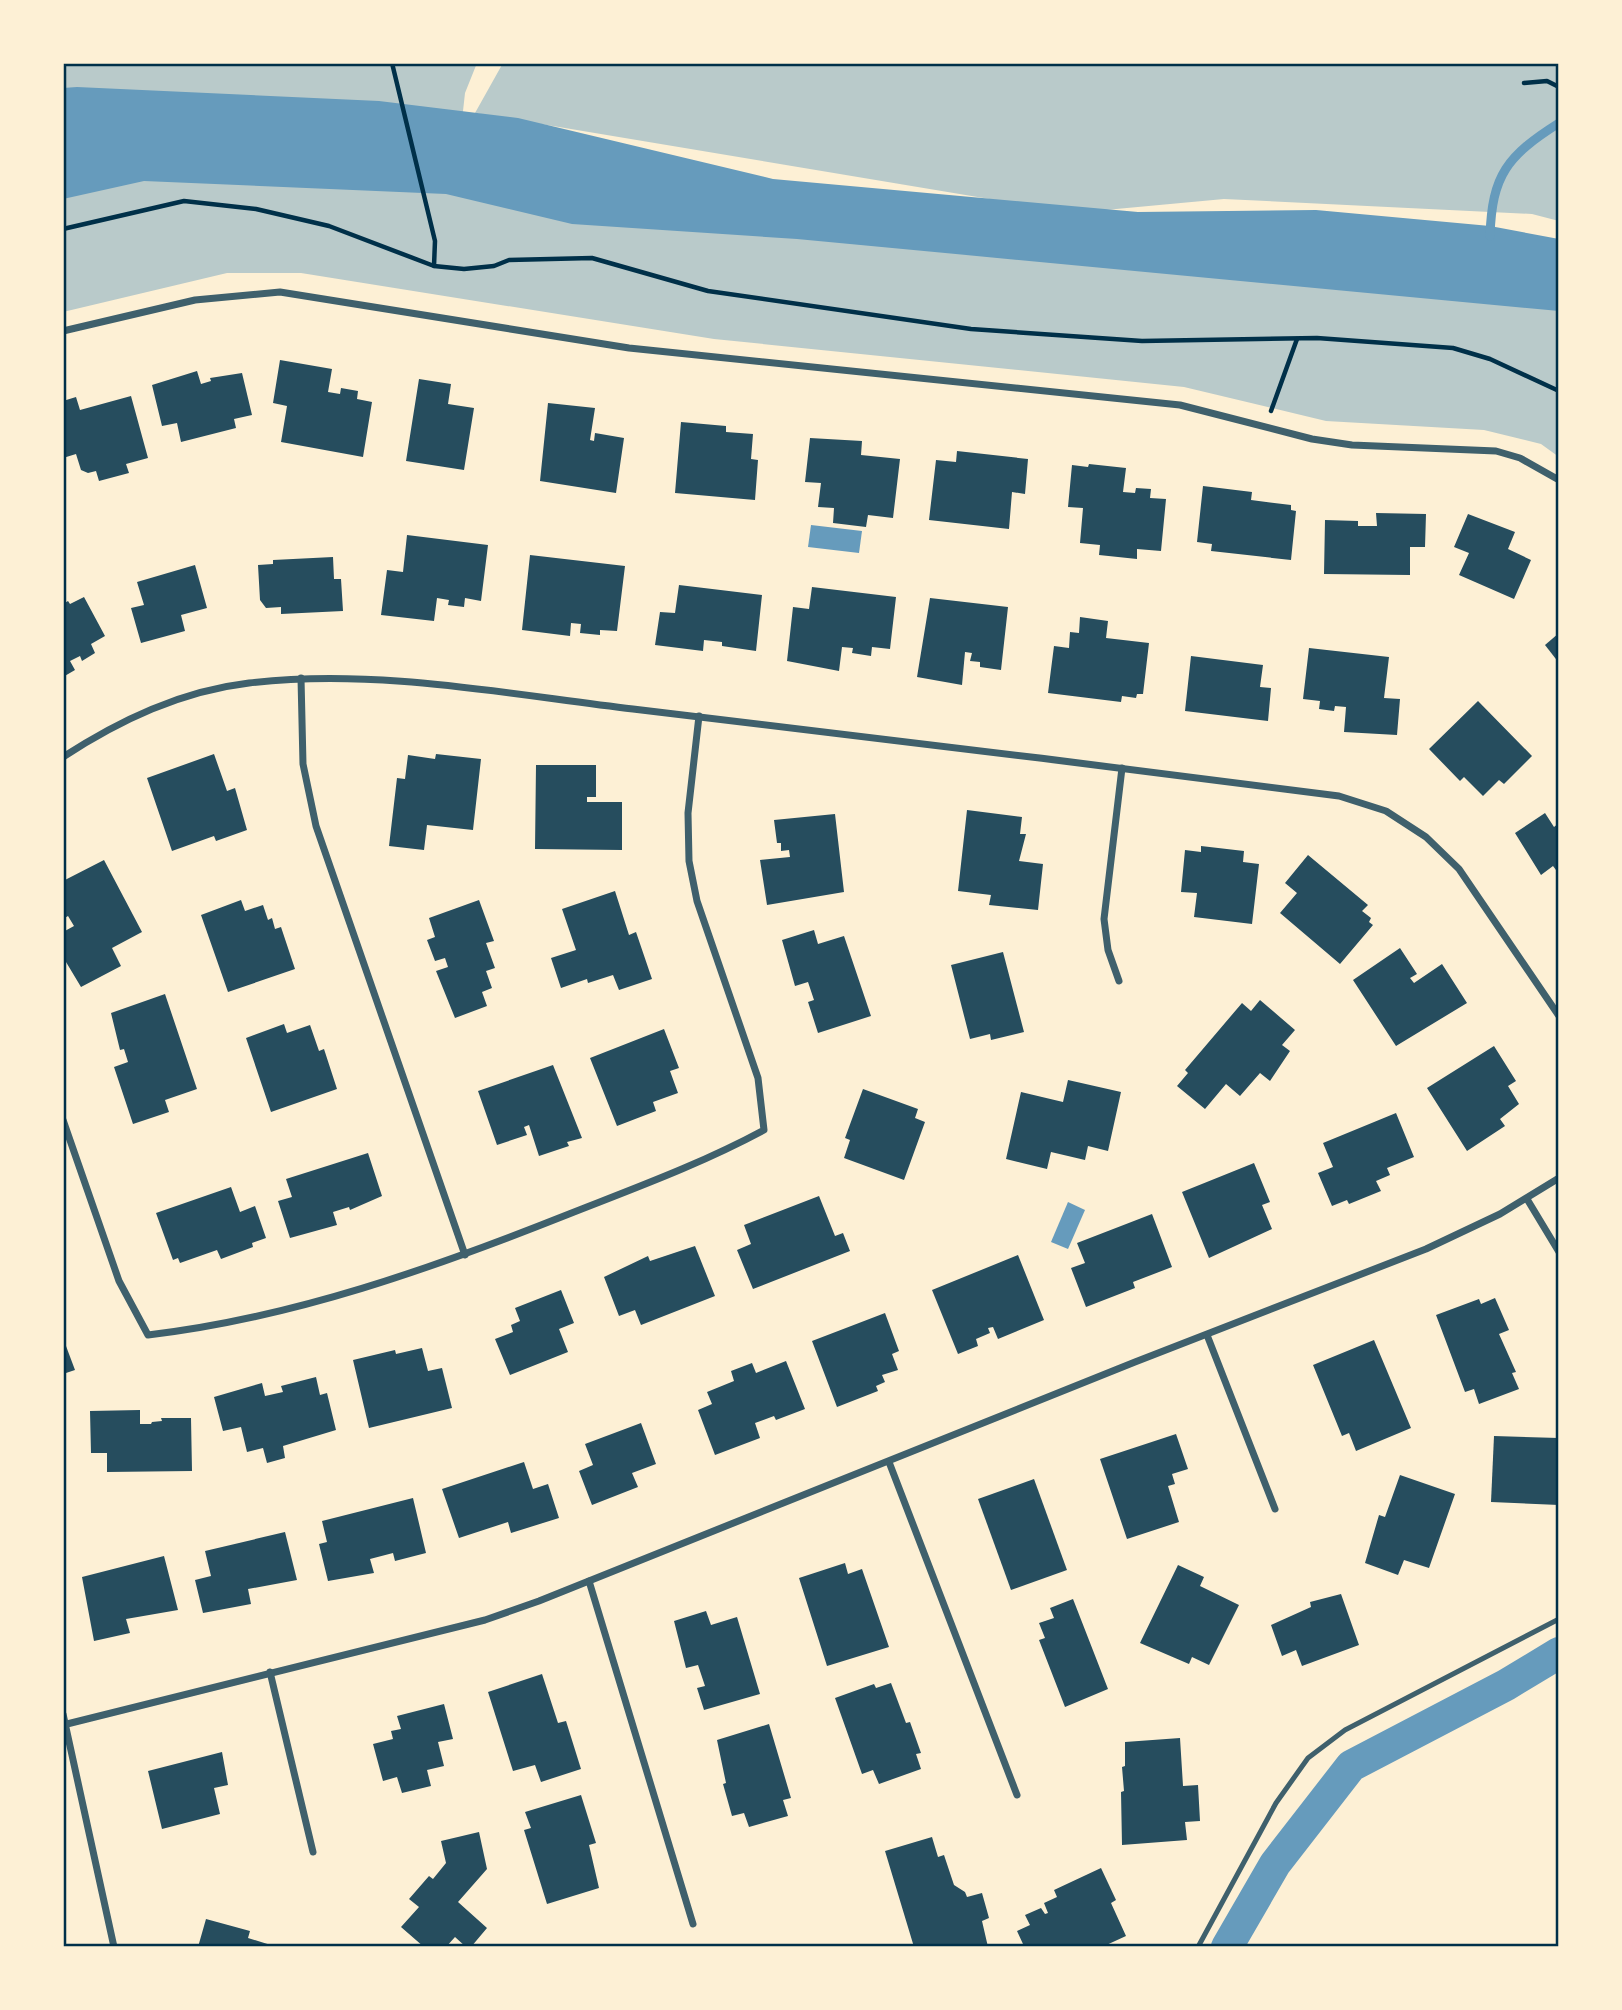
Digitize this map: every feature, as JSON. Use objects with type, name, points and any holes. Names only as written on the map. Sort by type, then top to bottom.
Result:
[{"type":"street","points":[[63,331],[195,300],[280,292],[629,348],[1180,405],[1263,428],[1352,445],[1496,451],[1520,458],[1559,480]]},
{"type":"street","points":[[301,678],[303,764],[316,826],[465,1255]]},
{"type":"street","points":[[63,757],[142,712],[221,687],[301,678],[390,681],[699,716],[1339,796],[1386,811],[1426,836],[1459,869],[1559,1016]]},
{"type":"street","points":[[63,1120],[119,1281],[148,1335],[199,1329],[351,1291],[465,1255],[715,1157],[764,1130],[758,1078],[696,901],[689,861],[687,825],[699,716]]},
{"type":"street","points":[[1119,981],[1108,950],[1104,919],[1122,768]]},
{"type":"street","points":[[65,1724],[485,1620],[1426,1249],[1527,1199],[1559,1178]]},
{"type":"street","points":[[1527,1199],[1559,1252]]},
{"type":"street","points":[[1208,1335],[1275,1508]]},
{"type":"street","points":[[889,1462],[1017,1795]]},
{"type":"street","points":[[589,1581],[693,1924]]},
{"type":"street","points":[[270,1672],[313,1852]]},
{"type":"street","points":[[63,1714],[114,1947]]},
{"type":"lane","points":[[1198,1947],[1276,1803],[1308,1758],[1345,1730],[1559,1619]]},
{"type":"path","points":[[393,64],[435,241],[434,266]]},
{"type":"path","points":[[1524,83],[1547,81],[1559,87]]},
{"type":"path","points":[[63,229],[184,201],[256,209],[329,226],[434,266],[464,269],[509,260],[592,258],[708,291],[971,329],[1142,341],[1297,339],[1453,348],[1490,359],[1559,391]]},
{"type":"path","points":[[1263,428],[1280,390],[1297,339]]},
{"type":"shaded area","points":[[63,63],[477,63],[465,93],[458,156],[1559,297],[1559,457],[1541,444],[1484,430],[1326,421],[1184,387],[714,339],[301,273],[227,273],[63,312]]},
{"type":"shaded area","points":[[503,63],[1559,63],[1559,221],[1532,214],[1224,199],[1073,213],[475,113]]},
{"type":"water","points":[[63,88],[379,101],[518,118],[773,179],[1138,212],[1316,210],[1490,226],[1559,239],[1559,311],[797,239],[572,224],[446,194],[144,181],[63,199]]},
{"type":"water","points":[[811,525],[862,531],[859,553],[808,547]]},
{"type":"water","points":[[1068,1202],[1085,1210],[1068,1249],[1051,1242]]},
{"type":"building","points":[[280,360],[332,369],[328,392],[340,394],[341,388],[358,391],[357,399],[372,402],[363,457],[281,442],[287,406],[273,403]]},
{"type":"building","points":[[197,371],[201,384],[211,381],[210,378],[242,373],[252,415],[234,419],[236,428],[181,442],[177,423],[162,426],[152,385]]},
{"type":"building","points":[[419,379],[451,384],[448,404],[474,408],[464,470],[406,461]]},
{"type":"building","points":[[131,396],[148,458],[126,464],[129,473],[99,481],[96,471],[88,473],[81,470],[76,454],[63,458],[63,401],[76,397],[80,410]]},
{"type":"building","points":[[548,403],[595,408],[590,440],[594,441],[595,433],[624,438],[616,493],[540,481]]},
{"type":"building","points":[[681,422],[726,426],[726,432],[753,434],[751,459],[758,460],[755,500],[675,493]]},
{"type":"building","points":[[810,438],[862,441],[861,455],[900,459],[893,518],[868,515],[866,527],[833,523],[834,508],[818,507],[821,483],[805,482]]},
{"type":"building","points":[[957,451],[1028,459],[1025,494],[1012,492],[1009,529],[929,520],[936,460],[956,462]]},
{"type":"building","points":[[1089,464],[1126,468],[1123,492],[1135,493],[1136,488],[1151,489],[1150,498],[1166,499],[1161,551],[1137,549],[1137,559],[1099,555],[1100,545],[1080,543],[1083,508],[1068,507],[1072,465],[1088,467]]},
{"type":"building","points":[[1203,486],[1252,492],[1251,500],[1291,505],[1291,510],[1296,511],[1291,560],[1211,551],[1212,544],[1197,542]]},
{"type":"building","points":[[1376,513],[1426,514],[1425,547],[1410,547],[1410,575],[1324,574],[1325,520],[1358,521],[1358,526],[1377,526]]},
{"type":"building","points":[[1468,514],[1515,532],[1508,549],[1531,560],[1514,599],[1459,575],[1469,553],[1454,547]]},
{"type":"building","points":[[407,535],[488,545],[481,601],[465,598],[464,607],[448,605],[449,600],[437,598],[434,621],[381,615],[387,570],[403,572]]},
{"type":"building","points":[[530,555],[625,566],[617,631],[600,630],[600,635],[580,633],[581,624],[571,623],[570,636],[522,630]]},
{"type":"building","points":[[333,557],[334,579],[341,579],[343,611],[281,614],[281,607],[266,608],[260,600],[258,565],[273,564],[273,560]]},
{"type":"building","points":[[195,565],[207,608],[181,615],[185,631],[141,643],[131,608],[144,605],[137,582]]},
{"type":"building","points":[[679,585],[762,595],[756,651],[722,646],[722,642],[704,640],[703,651],[655,645],[660,612],[675,613]]},
{"type":"building","points":[[812,587],[896,597],[890,649],[872,647],[871,656],[852,653],[853,648],[842,647],[839,671],[787,661],[793,607],[809,609]]},
{"type":"building","points":[[84,597],[105,636],[91,644],[95,653],[82,661],[80,656],[70,661],[75,670],[63,677],[63,604],[68,601],[70,604]]},
{"type":"building","points":[[930,598],[1008,607],[1001,670],[980,667],[980,662],[970,661],[972,653],[965,652],[962,685],[917,677]]},
{"type":"building","points":[[1080,617],[1108,621],[1106,638],[1149,643],[1143,694],[1137,694],[1136,698],[1122,696],[1121,702],[1048,693],[1054,646],[1069,648],[1070,632],[1079,633]]},
{"type":"building","points":[[1559,633],[1559,663],[1545,645]]},
{"type":"building","points":[[1309,648],[1389,657],[1384,698],[1400,699],[1397,735],[1344,732],[1346,707],[1335,706],[1334,711],[1319,709],[1320,701],[1303,699]]},
{"type":"building","points":[[1191,656],[1263,665],[1260,687],[1271,688],[1268,721],[1185,711]]},
{"type":"building","points":[[1478,701],[1532,756],[1504,784],[1499,780],[1483,796],[1464,777],[1460,781],[1429,749]]},
{"type":"building","points":[[214,754],[227,791],[235,788],[247,830],[216,841],[214,836],[172,851],[147,778]]},
{"type":"building","points":[[436,754],[481,759],[473,830],[427,825],[424,850],[389,846],[397,778],[405,779],[408,755],[435,759]]},
{"type":"building","points":[[536,765],[596,765],[596,797],[587,797],[587,802],[622,802],[622,850],[535,849]]},
{"type":"building","points":[[967,810],[1022,817],[1020,834],[1026,834],[1019,861],[1043,864],[1038,910],[989,905],[991,895],[958,891]]},
{"type":"building","points":[[1545,813],[1554,827],[1559,823],[1559,874],[1553,866],[1541,875],[1515,833]]},
{"type":"building","points":[[835,814],[844,892],[767,905],[760,860],[790,857],[789,850],[781,851],[781,843],[777,843],[774,820]]},
{"type":"building","points":[[1201,846],[1244,851],[1243,862],[1259,864],[1252,924],[1194,917],[1197,893],[1181,892],[1185,850],[1201,852]]},
{"type":"building","points":[[1308,855],[1368,905],[1362,911],[1371,918],[1369,922],[1373,925],[1340,964],[1280,913],[1297,893],[1285,883]]},
{"type":"building","points":[[104,860],[142,932],[112,948],[121,966],[81,987],[63,957],[63,932],[74,926],[68,916],[63,919],[63,881]]},
{"type":"building","points":[[615,891],[629,935],[636,932],[652,979],[619,990],[613,975],[588,983],[587,979],[561,988],[551,958],[576,950],[562,909]]},
{"type":"building","points":[[241,900],[245,911],[263,905],[268,920],[272,918],[275,929],[281,927],[295,969],[228,992],[201,915]]},
{"type":"building","points":[[479,900],[494,941],[486,943],[495,968],[486,971],[492,988],[482,992],[487,1006],[455,1018],[436,971],[448,967],[445,958],[435,961],[427,940],[435,937],[429,918]]},
{"type":"building","points":[[814,930],[818,944],[844,936],[871,1016],[818,1033],[808,1002],[814,1000],[808,982],[795,986],[782,940]]},
{"type":"building","points":[[1400,948],[1417,974],[1410,978],[1414,983],[1442,964],[1467,1003],[1396,1046],[1353,980]]},
{"type":"building","points":[[1003,952],[1024,1032],[991,1040],[990,1034],[970,1039],[951,965]]},
{"type":"building","points":[[165,994],[197,1089],[165,1100],[169,1112],[133,1124],[114,1067],[128,1062],[124,1049],[120,1050],[111,1013]]},
{"type":"building","points":[[1260,1000],[1295,1030],[1282,1045],[1290,1051],[1270,1081],[1260,1073],[1240,1096],[1226,1084],[1205,1109],[1177,1086],[1188,1073],[1185,1070],[1242,1003],[1251,1011]]},
{"type":"building","points":[[284,1024],[287,1033],[310,1025],[319,1051],[324,1049],[337,1089],[271,1112],[246,1038]]},
{"type":"building","points":[[664,1029],[679,1068],[670,1071],[678,1093],[653,1102],[656,1111],[617,1126],[590,1058]]},
{"type":"building","points":[[1494,1046],[1516,1081],[1508,1086],[1519,1104],[1500,1119],[1505,1126],[1467,1151],[1427,1088]]},
{"type":"building","points":[[553,1065],[582,1138],[567,1142],[569,1146],[539,1156],[529,1125],[524,1127],[527,1135],[497,1145],[478,1091]]},
{"type":"building","points":[[1068,1080],[1121,1092],[1108,1151],[1088,1146],[1085,1160],[1051,1152],[1047,1169],[1006,1159],[1021,1092],[1063,1102]]},
{"type":"building","points":[[863,1089],[918,1109],[915,1118],[925,1122],[904,1180],[844,1158],[850,1140],[845,1138]]},
{"type":"building","points":[[1396,1113],[1414,1157],[1387,1168],[1390,1175],[1376,1181],[1381,1191],[1349,1204],[1347,1200],[1332,1206],[1318,1173],[1333,1167],[1323,1143]]},
{"type":"building","points":[[368,1153],[382,1196],[350,1210],[349,1207],[333,1212],[337,1225],[290,1238],[278,1201],[292,1197],[286,1179]]},
{"type":"building","points":[[1254,1163],[1270,1202],[1262,1205],[1272,1229],[1209,1258],[1182,1192]]},
{"type":"building","points":[[231,1187],[240,1212],[255,1206],[266,1238],[252,1243],[253,1247],[221,1259],[217,1250],[180,1263],[178,1258],[173,1260],[156,1213]]},
{"type":"building","points":[[819,1196],[835,1236],[843,1233],[850,1251],[753,1289],[737,1250],[751,1244],[744,1225]]},
{"type":"building","points":[[1152,1214],[1172,1267],[1133,1282],[1135,1288],[1086,1307],[1071,1268],[1085,1263],[1077,1243]]},
{"type":"building","points":[[695,1246],[715,1296],[641,1325],[635,1310],[619,1316],[604,1277],[648,1256],[650,1261]]},
{"type":"building","points":[[1018,1255],[1044,1320],[998,1339],[993,1327],[988,1328],[990,1333],[976,1339],[978,1346],[958,1354],[932,1290]]},
{"type":"building","points":[[561,1290],[574,1323],[559,1329],[568,1352],[510,1375],[495,1339],[513,1332],[511,1325],[520,1321],[515,1308]]},
{"type":"building","points":[[1495,1298],[1509,1330],[1499,1334],[1516,1372],[1512,1373],[1519,1389],[1479,1404],[1474,1389],[1465,1392],[1436,1315],[1479,1299],[1481,1304]]},
{"type":"building","points":[[885,1313],[899,1351],[892,1354],[898,1370],[882,1375],[885,1382],[876,1386],[878,1391],[837,1407],[812,1341]]},
{"type":"building","points":[[63,1338],[75,1370],[63,1374]]},
{"type":"building","points":[[1374,1340],[1411,1428],[1356,1451],[1349,1433],[1342,1436],[1313,1365]]},
{"type":"building","points":[[422,1348],[428,1371],[442,1368],[452,1408],[369,1428],[353,1360],[395,1350],[396,1354]]},
{"type":"building","points":[[786,1361],[805,1409],[776,1420],[774,1416],[755,1423],[760,1438],[715,1455],[698,1410],[712,1404],[707,1392],[734,1381],[731,1371],[752,1363],[756,1373]]},
{"type":"building","points":[[316,1377],[320,1395],[327,1393],[336,1430],[283,1446],[285,1458],[267,1463],[263,1448],[247,1452],[241,1427],[223,1431],[214,1397],[262,1383],[265,1396],[283,1392],[281,1386]]},
{"type":"building","points":[[140,1410],[140,1424],[162,1421],[161,1418],[191,1418],[192,1471],[107,1472],[107,1453],[91,1453],[90,1411]]},
{"type":"building","points":[[641,1423],[656,1464],[632,1473],[638,1487],[592,1505],[579,1471],[593,1465],[585,1444]]},
{"type":"building","points":[[1176,1434],[1188,1469],[1172,1474],[1175,1484],[1168,1486],[1179,1522],[1127,1539],[1100,1459]]},
{"type":"building","points":[[1494,1436],[1559,1438],[1559,1505],[1491,1502]]},
{"type":"building","points":[[524,1462],[533,1489],[548,1484],[559,1518],[511,1533],[508,1522],[459,1538],[442,1489]]},
{"type":"building","points":[[1400,1475],[1455,1494],[1429,1568],[1404,1560],[1398,1575],[1365,1563],[1379,1515],[1385,1517]]},
{"type":"building","points":[[1034,1479],[1067,1570],[1011,1590],[978,1499]]},
{"type":"building","points":[[413,1498],[426,1553],[395,1561],[393,1553],[370,1559],[374,1573],[328,1581],[319,1544],[327,1542],[322,1521]]},
{"type":"building","points":[[285,1532],[297,1580],[248,1589],[251,1604],[203,1613],[195,1580],[211,1576],[205,1551]]},
{"type":"building","points":[[164,1556],[178,1610],[126,1619],[130,1633],[94,1641],[82,1577]]},
{"type":"building","points":[[845,1563],[848,1574],[862,1569],[889,1647],[827,1666],[799,1578]]},
{"type":"building","points":[[1178,1565],[1204,1577],[1200,1586],[1239,1605],[1209,1665],[1192,1657],[1189,1664],[1140,1643]]},
{"type":"building","points":[[1341,1594],[1359,1645],[1302,1666],[1296,1650],[1282,1656],[1271,1625],[1311,1607],[1310,1602]]},
{"type":"building","points":[[1073,1599],[1108,1689],[1065,1707],[1039,1640],[1045,1638],[1039,1623],[1054,1618],[1050,1608]]},
{"type":"building","points":[[706,1611],[711,1625],[737,1617],[760,1694],[704,1710],[697,1688],[705,1686],[698,1665],[686,1668],[674,1621]]},
{"type":"building","points":[[542,1674],[558,1723],[566,1721],[581,1769],[541,1782],[535,1765],[513,1771],[488,1692]]},
{"type":"building","points":[[891,1683],[906,1723],[910,1722],[921,1753],[916,1754],[921,1769],[879,1784],[873,1770],[862,1774],[835,1698],[874,1684],[876,1688]]},
{"type":"building","points":[[444,1704],[453,1739],[438,1742],[444,1766],[427,1770],[431,1786],[402,1793],[397,1777],[383,1781],[373,1744],[393,1739],[391,1731],[401,1729],[397,1716]]},
{"type":"building","points":[[769,1724],[791,1798],[783,1800],[788,1816],[749,1827],[744,1813],[732,1816],[723,1784],[726,1783],[717,1740]]},
{"type":"building","points":[[1180,1738],[1183,1786],[1198,1785],[1200,1821],[1185,1822],[1187,1840],[1122,1845],[1121,1792],[1124,1791],[1122,1767],[1125,1766],[1125,1742]]},
{"type":"building","points":[[222,1752],[228,1785],[214,1788],[220,1814],[162,1829],[148,1771]]},
{"type":"building","points":[[581,1795],[596,1843],[589,1845],[599,1888],[547,1904],[524,1830],[531,1828],[525,1812]]},
{"type":"building","points":[[479,1832],[487,1869],[458,1902],[487,1928],[471,1947],[466,1947],[455,1937],[446,1947],[441,1944],[438,1947],[424,1947],[401,1927],[419,1907],[409,1899],[429,1876],[433,1879],[446,1863],[441,1841]]},
{"type":"building","points":[[932,1837],[938,1857],[944,1855],[954,1885],[965,1892],[967,1897],[982,1893],[989,1918],[982,1921],[988,1947],[914,1947],[885,1851]]},
{"type":"building","points":[[1101,1868],[1116,1900],[1111,1903],[1126,1936],[1102,1947],[1016,1947],[1023,1944],[1017,1931],[1030,1925],[1025,1915],[1041,1908],[1045,1914],[1048,1913],[1044,1903],[1057,1897],[1054,1890]]},
{"type":"building","points":[[206,1919],[250,1931],[248,1938],[277,1947],[198,1947]]},
{"type":"waterway","points":[[1490,236],[1494,197],[1506,169],[1527,146],[1559,123]]},
{"type":"waterway","points":[[1227,1947],[1275,1864],[1351,1766],[1506,1685],[1559,1653]]}]
